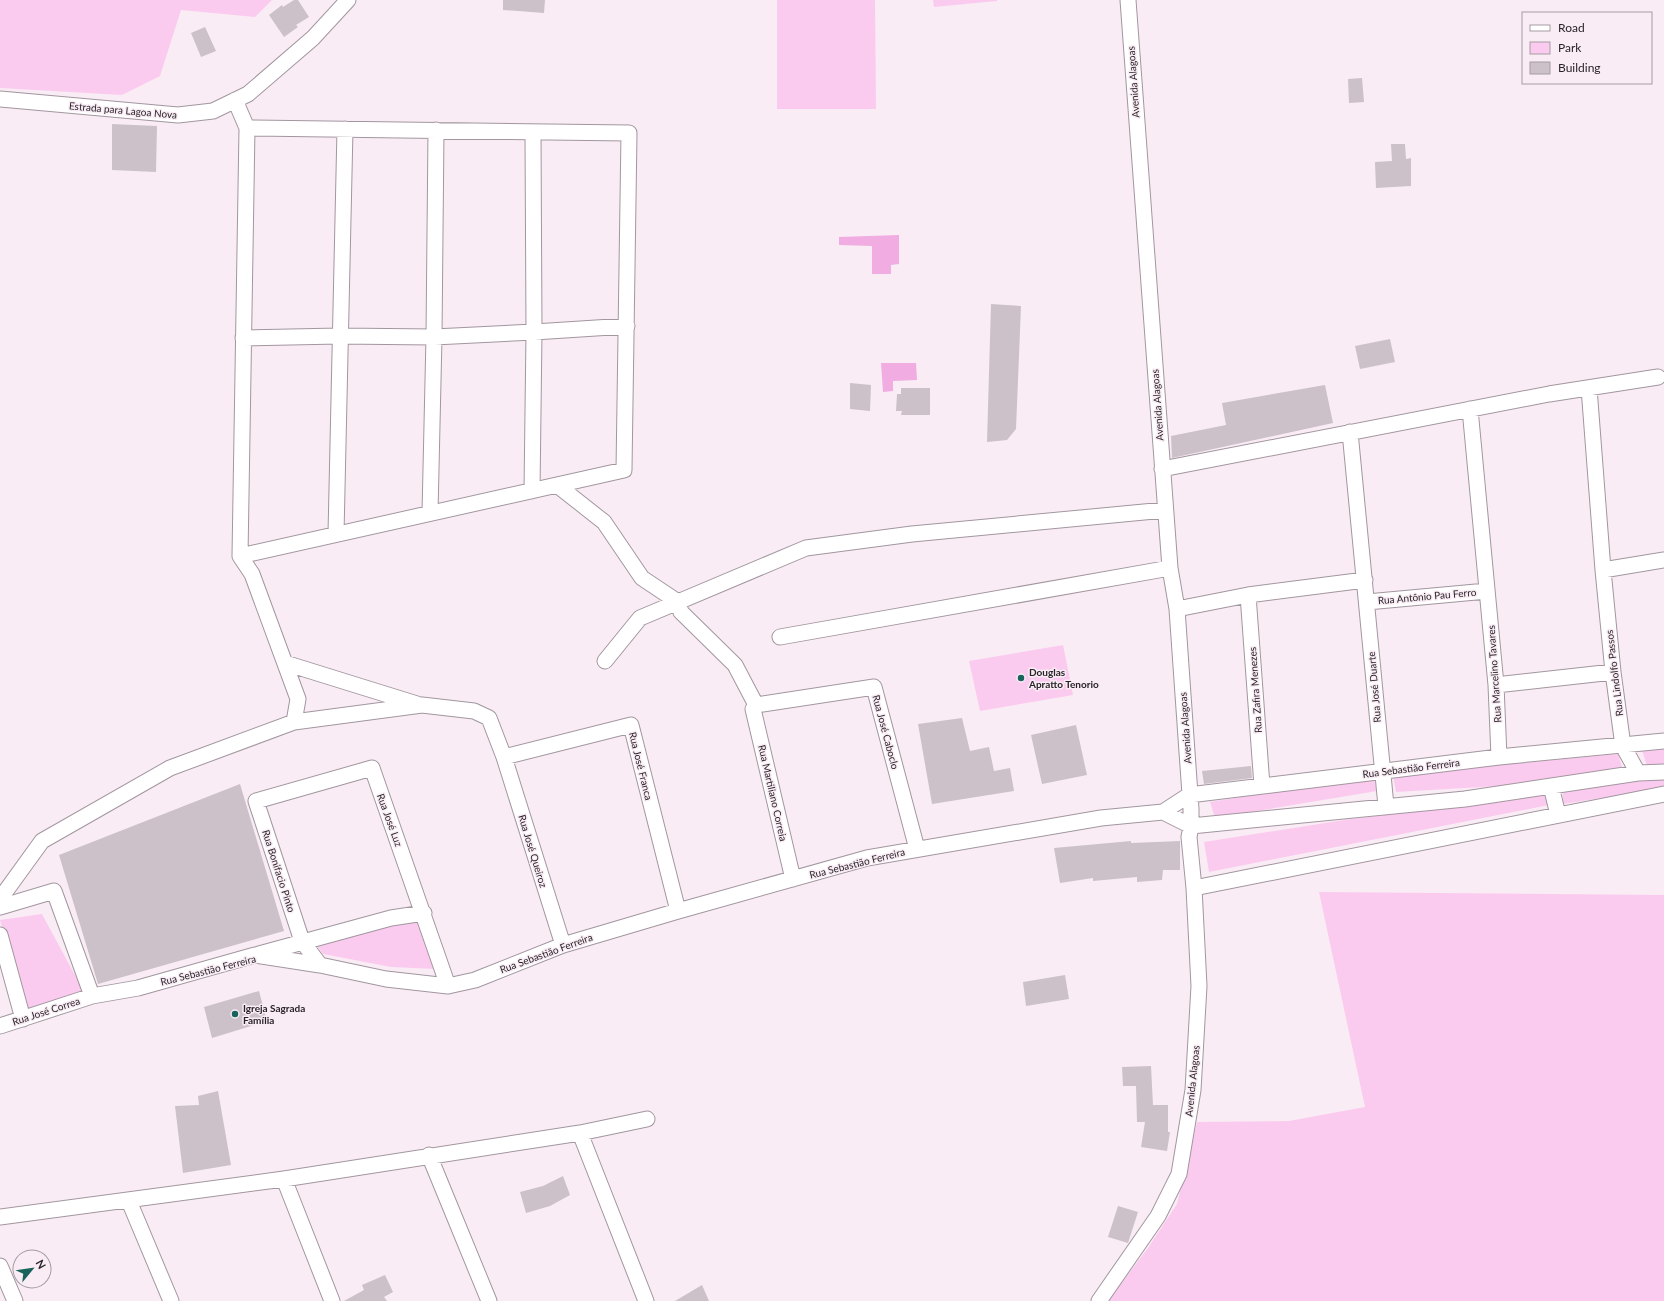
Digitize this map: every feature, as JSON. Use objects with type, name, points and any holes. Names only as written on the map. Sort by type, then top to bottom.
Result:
[{"type":"street","name":"Estrada para Lagoa Nova","points":[[0,100],[178,115],[212,110],[248,94],[313,38],[348,0]]},
{"type":"street","name":"Avenida Alagoas","points":[[1099,1301],[1158,1216],[1179,1174],[1193,1090],[1199,986],[1190,831],[1190,802],[1177,609],[1170,568],[1162,469],[1128,0]]},
{"type":"street","points":[[236,100],[247,128],[240,556],[252,574],[298,699],[294,722]]},
{"type":"street","points":[[240,556],[624,470],[629,133],[247,128]]},
{"type":"street","points":[[336,534],[345,129]]},
{"type":"street","points":[[430,513],[434,337],[436,130]]},
{"type":"street","points":[[532,490],[534,332],[533,132]]},
{"type":"street","points":[[243,338],[340,336],[434,337],[626,326]]},
{"type":"street","points":[[1162,469],[1470,409],[1658,377]]},
{"type":"street","name":"Rua Lindolfo Passos","points":[[1589,388],[1603,570],[1613,672],[1623,746],[1638,773]]},
{"type":"street","name":"Rua Marcelino Tavares","points":[[1470,409],[1496,685],[1499,757]]},
{"type":"street","name":"Rua José Duarte","points":[[1350,432],[1386,806]]},
{"type":"street","points":[[556,485],[604,522],[642,578],[678,602]]},
{"type":"street","points":[[605,661],[640,618],[806,548],[912,534],[1166,510]]},
{"type":"street","points":[[1603,570],[1664,560]]},
{"type":"street","points":[[780,637],[1170,568]]},
{"type":"street","points":[[1177,609],[1248,595],[1365,580]]},
{"type":"street","name":"Rua Antônio Pau Ferro","points":[[1367,602],[1487,591]]},
{"type":"street","name":"Rua Zafira Menezes","points":[[1248,595],[1262,786]]},
{"type":"street","name":"Rua Martiliano Correia","points":[[678,602],[682,612],[735,665],[755,706],[792,879]]},
{"type":"street","points":[[285,663],[422,705]]},
{"type":"street","points":[[1496,685],[1613,672]]},
{"type":"street","name":"Rua José Caboclo","points":[[755,706],[874,687],[917,849]]},
{"type":"street","points":[[0,899],[42,841],[170,768],[294,722],[422,705]]},
{"type":"street","name":"Rua José Queiroz","points":[[422,705],[474,711],[489,718],[504,757],[563,945]]},
{"type":"street","name":"Rua José Franca","points":[[504,757],[631,725],[678,911]]},
{"type":"street","name":"Rua Sebastião Ferreira","points":[[92,996],[138,988],[255,956],[320,965],[386,979],[448,986],[475,980],[563,945],[867,858],[1101,818],[1163,812],[1190,802],[1262,786],[1499,757],[1664,741]]},
{"type":"street","name":"Rua José Luz","points":[[256,801],[372,768],[424,913],[448,986]]},
{"type":"street","points":[[1163,812],[1190,831],[1386,806],[1465,799],[1638,773],[1664,772]]},
{"type":"street","points":[[1551,786],[1558,815]]},
{"type":"street","points":[[1194,888],[1664,794]]},
{"type":"street","name":"Rua Bonifacio Pinto","points":[[256,801],[302,941],[320,965]]},
{"type":"street","points":[[0,907],[54,891],[92,996]]},
{"type":"street","points":[[255,956],[302,941],[391,918],[424,913]]},
{"type":"street","points":[[0,935],[23,1019]]},
{"type":"street","name":"Rua José Correa","points":[[0,1026],[92,996]]},
{"type":"street","points":[[0,1217],[129,1201],[284,1179],[647,1120]]},
{"type":"street","points":[[580,1132],[646,1301]]},
{"type":"street","points":[[429,1155],[489,1301]]},
{"type":"street","points":[[284,1179],[332,1301]]},
{"type":"street","points":[[129,1201],[171,1301]]},
{"type":"street","points":[[0,1266],[15,1301]]},
{"type":"green space","points":[[0,0],[272,0],[255,17],[181,10],[160,76],[122,95],[0,88]]},
{"type":"green space","points":[[777,0],[875,0],[876,109],[777,109]]},
{"type":"green space","points":[[933,0],[997,0],[997,1],[934,7]]},
{"type":"green space","name":"Douglas Apratto Tenorio","points":[[1063,645],[1073,695],[980,711],[969,661]]},
{"type":"green space","points":[[1664,747],[1664,767],[1648,769],[1642,750]]},
{"type":"green space","points":[[1618,754],[1622,767],[1517,785],[1396,792],[1393,775]]},
{"type":"green space","points":[[1373,776],[1377,791],[1215,818],[1210,802]]},
{"type":"green space","points":[[1664,778],[1664,788],[1563,804],[1563,791]]},
{"type":"green space","points":[[1547,795],[1549,805],[1209,872],[1204,842],[1344,820]]},
{"type":"green space","points":[[1319,892],[1664,895],[1664,1301],[1108,1301],[1148,1248],[1177,1204],[1197,1122],[1289,1121],[1365,1107]]},
{"type":"green space","points":[[42,914],[84,992],[25,1009],[0,920]]},
{"type":"green space","points":[[416,919],[421,922],[435,969],[391,967],[323,954],[316,944]]},
{"type":"shaded area","points":[[899,235],[899,264],[891,265],[891,274],[872,274],[872,246],[839,245],[839,237]]},
{"type":"shaded area","points":[[881,363],[916,363],[917,380],[893,381],[893,391],[883,392]]},
{"type":"building","points":[[294,0],[298,0],[309,17],[296,25],[298,27],[284,37],[269,15],[282,5],[283,7]]},
{"type":"building","points":[[503,0],[545,0],[544,13],[503,10]]},
{"type":"building","points":[[205,27],[216,51],[201,57],[191,33]]},
{"type":"building","points":[[1362,78],[1364,102],[1349,103],[1348,79]]},
{"type":"building","points":[[112,124],[157,126],[156,172],[112,170]]},
{"type":"building","points":[[1391,144],[1405,144],[1406,159],[1411,158],[1411,186],[1376,188],[1375,162],[1392,161]]},
{"type":"building","points":[[991,304],[1021,306],[1016,429],[1007,440],[987,442]]},
{"type":"building","points":[[1390,339],[1395,362],[1360,369],[1355,346]]},
{"type":"building","points":[[850,383],[871,385],[870,411],[850,409]]},
{"type":"building","points":[[1325,385],[1333,423],[1172,458],[1171,436],[1226,425],[1222,403]]},
{"type":"building","points":[[901,388],[930,388],[930,415],[901,415],[902,411],[896,411],[897,394],[901,394]]},
{"type":"building","points":[[962,718],[970,751],[989,747],[994,771],[1010,768],[1014,791],[932,804],[918,724]]},
{"type":"building","points":[[1076,725],[1087,775],[1042,784],[1031,735]]},
{"type":"building","points":[[1251,766],[1252,778],[1204,784],[1202,771]]},
{"type":"building","points":[[240,784],[284,931],[98,984],[59,855]]},
{"type":"building","points":[[1131,841],[1131,843],[1180,841],[1180,870],[1163,870],[1162,880],[1137,882],[1137,877],[1093,881],[1093,878],[1060,883],[1054,848]]},
{"type":"building","points":[[1065,975],[1069,999],[1026,1006],[1023,982]]},
{"type":"building","name":"Igreja Sagrada Família","points":[[259,991],[267,1021],[212,1038],[204,1007]]},
{"type":"building","points":[[1151,1066],[1153,1105],[1168,1105],[1168,1132],[1170,1132],[1167,1151],[1141,1147],[1145,1122],[1137,1122],[1136,1086],[1123,1086],[1122,1067]]},
{"type":"building","points":[[218,1091],[231,1165],[183,1173],[175,1106],[199,1105],[198,1096]]},
{"type":"building","points":[[563,1176],[570,1195],[550,1206],[526,1213],[520,1192],[543,1186]]},
{"type":"building","points":[[1118,1206],[1138,1212],[1128,1243],[1108,1237]]},
{"type":"building","points":[[385,1275],[393,1292],[384,1297],[387,1301],[344,1301],[364,1290],[362,1285]]},
{"type":"building","points":[[702,1285],[709,1301],[675,1301]]},
{"type":"place","name":"Douglas Apratto Tenorio","points":[[1021,678]]},
{"type":"place","name":"Igreja Sagrada Família","points":[[235,1014]]}]
